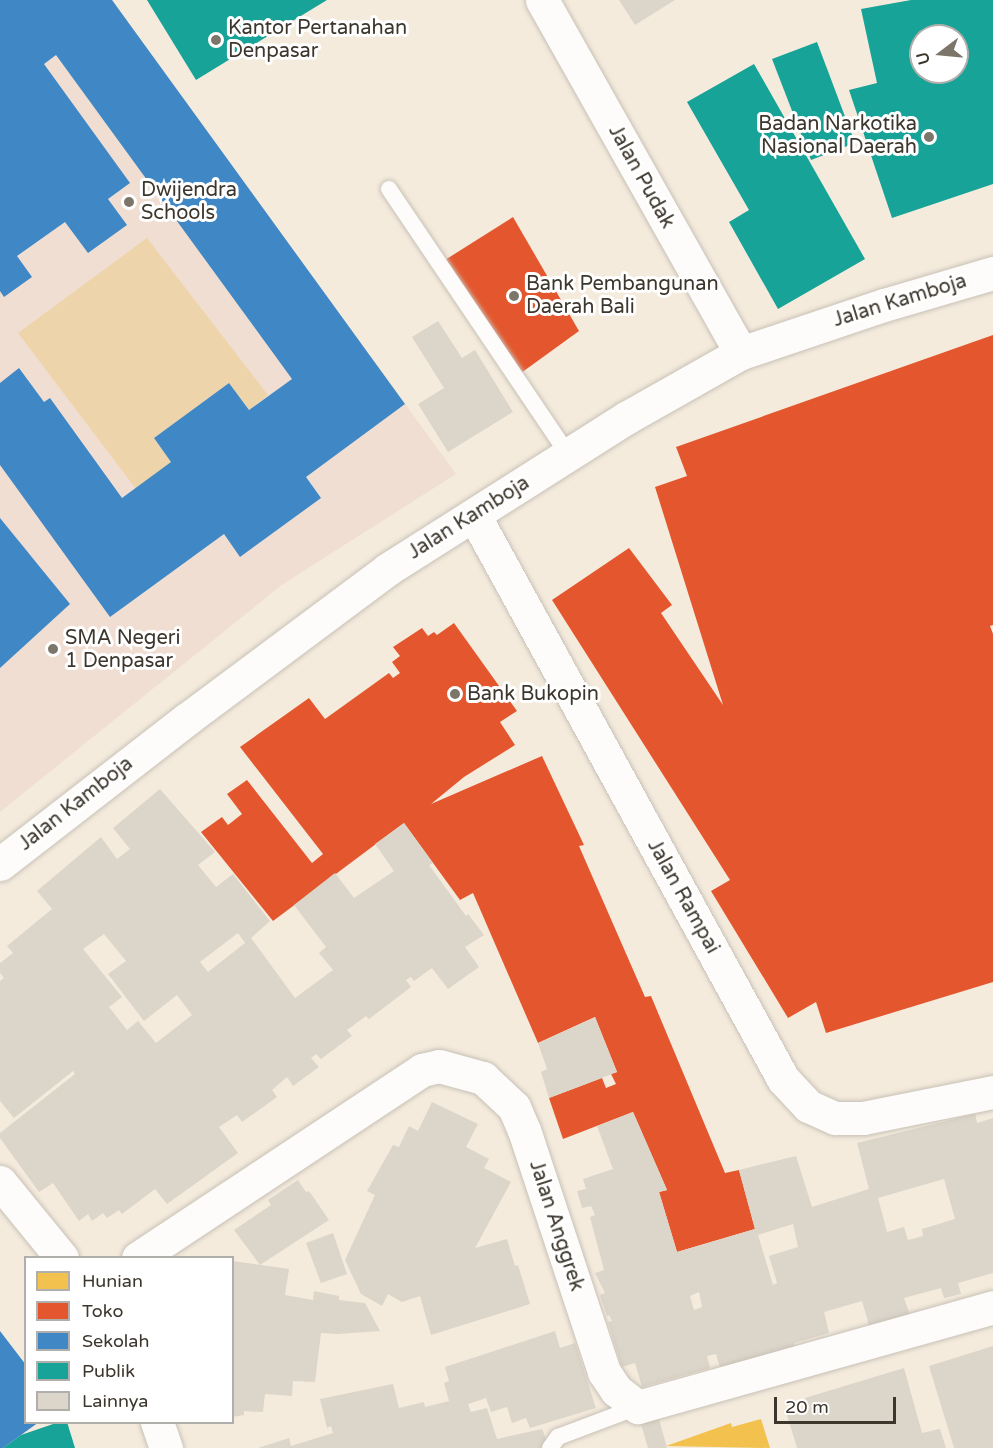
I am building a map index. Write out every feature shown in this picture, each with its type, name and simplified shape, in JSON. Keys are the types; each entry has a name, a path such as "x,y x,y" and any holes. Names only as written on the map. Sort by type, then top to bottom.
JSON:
{"street":[{"name":"Jalan Pudak","path":"542,0 741,353"},
{"name":"Jalan Kamboja","path":"0,864 187,719 388,569 626,418 741,353 884,305 993,273"},
{"name":"Jalan Rampai","path":"474,515 783,1079 808,1106 835,1118 862,1118 993,1092"},
{"name":"Jalan Anggrek","path":"140,1256 422,1070 439,1066 483,1078 514,1107 604,1372 616,1390 638,1407"},
{"path":"0,1182 61,1256"},
{"path":"638,1407 993,1308"},
{"path":"158,1424 166,1448"}],"lane":[{"path":"388,189 569,456"},
{"path":"550,1448 558,1437 638,1407"}],"shaded area":[{"name":"Dwijendra Schools","path":"0,0 112,0 456,474 283,584 0,812"},
{"path":"147,238 268,395 249,410 229,383 154,438 171,462 136,489 18,333"}],"building: Hunian":[{"path":"761,1419 770,1448 666,1446 731,1423 732,1427"}],"building: Toko":[{"name":"Bank Pembangunan Daerah Bali","path":"513,217 579,331 521,373 445,260"},
{"path":"993,335 993,625 990,626 993,634 993,982 826,1033 816,1002 788,1018 711,891 730,880 552,600 629,548 672,605 661,613 723,705 655,487 687,476 676,447"},
{"path":"454,623 517,711 500,722 515,745 464,777 431,804 542,756 584,845 579,846 645,997 651,996 725,1173 739,1170 755,1229 677,1252 659,1192 667,1190 633,1112 563,1139 549,1098 602,1078 606,1088 616,1084 611,1074 617,1072 595,1017 538,1043 473,893 460,900 404,823 273,921 201,832 222,817 228,825 242,814 227,794 247,780 312,863 323,854 240,747 309,698 325,719 389,673 393,678 400,673 392,662 400,656 393,647 422,628 428,636 434,632 437,635"}],"building: Sekolah":[{"path":"0,0 112,0 405,404 306,477 321,498 240,557 224,534 110,617 0,465 0,383 19,368 44,402 50,398 122,498 171,462 154,438 229,383 249,410 292,379 56,55 44,64 130,183 108,199 127,225 88,253 65,222 17,256 32,277 4,297 0,291"},
{"path":"0,518 70,604 0,668"},
{"path":"0,1331 24,1362 24,1424 36,1424 0,1448"}],"building: Publik":[{"name":"Kantor Pertanahan Denpasar","path":"147,0 327,0 196,80"},
{"name":"Badan Narkotika Nasional Daerah","path":"911,0 993,0 993,184 892,218 849,90 877,83 861,9"},
{"path":"817,42 855,143 811,160 772,59"},
{"path":"754,64 865,259 778,309 729,222 749,210 687,102"},
{"path":"53,1424 68,1424 75,1448 3,1448 21,1435"}],"building: Lainnya":[{"path":"619,0 675,0 635,25"},
{"path":"438,321 462,358 475,350 513,412 448,452 418,404 444,388 412,337"},
{"path":"160,789 215,852 198,865 216,887 233,874 270,921 251,938 295,998 333,970 319,953 326,947 294,905 335,873 354,898 394,871 375,844 404,823 433,863 429,865 466,916 468,914 484,935 465,947 479,967 448,989 432,968 414,981 411,977 406,980 411,987 369,1019 366,1016 347,1030 352,1036 321,1059 316,1054 311,1058 319,1067 293,1086 287,1077 272,1090 277,1097 242,1122 237,1115 219,1127 238,1153 167,1204 155,1189 122,1214 119,1210 107,1218 103,1213 92,1221 88,1214 79,1221 53,1183 39,1192 0,1138 0,1133 75,1074 73,1071 14,1118 0,1101 0,981 4,978 0,973 0,963 13,953 7,946 52,909 37,891 101,837 117,859 130,849 113,828","holes":["238,933 245,943 208,972 200,962","104,934 126,961 108,974 144,1021 177,995 192,1015 156,1043 138,1021 127,1030 109,1007 122,997 83,949"]},
{"path":"595,1017 617,1072 549,1098 541,1072 547,1069 538,1043"},
{"path":"432,1102 478,1124 466,1147 489,1159 484,1168 511,1182 475,1248 507,1239 530,1304 431,1335 420,1296 402,1302 388,1294 382,1306 361,1294 345,1260 375,1195 367,1191 393,1145 399,1147 409,1126 418,1131"},
{"path":"633,1112 667,1190 659,1192 677,1252 755,1229 739,1170 796,1156 812,1207 869,1189 857,1143 975,1114 977,1123 993,1118 993,1273 958,1283 961,1294 944,1298 941,1288 904,1298 910,1315 869,1325 862,1301 824,1312 829,1333 794,1343 795,1349 721,1371 716,1354 707,1356 710,1368 642,1387 635,1363 622,1367 608,1322 612,1321 609,1315 607,1316 600,1295 605,1293 595,1273 604,1270 590,1217 595,1215 591,1206 582,1208 577,1191 586,1189 583,1179 613,1169 597,1126","holes":["944,1179 955,1219 922,1229 923,1236 908,1240 904,1227 887,1232 878,1198","793,1224 798,1247 769,1256 777,1283 773,1285 758,1235","699,1292 702,1307 694,1310 690,1296"]},
{"path":"298,1180 306,1192 309,1191 329,1220 260,1265 234,1230 271,1205 268,1200"},
{"path":"333,1233 347,1274 321,1283 306,1243"},
{"path":"234,1261 289,1269 285,1295 313,1300 314,1291 339,1296 339,1300 365,1303 380,1331 321,1333 315,1382 293,1381 292,1396 265,1394 263,1412 244,1411 244,1415 234,1417"},
{"path":"555,1331 560,1348 575,1343 596,1408 530,1428 526,1418 512,1423 507,1407 491,1412 486,1398 468,1404 471,1412 487,1408 497,1439 542,1429 546,1439 543,1448 258,1448 289,1438 291,1446 333,1433 331,1426 327,1428 320,1399 393,1384 399,1408 424,1402 425,1407 449,1401 444,1383 449,1381 445,1367"},
{"path":"993,1346 993,1448 954,1448 929,1366"},
{"path":"904,1368 922,1433 940,1429 946,1448 797,1448 787,1415 808,1410 805,1398"},
{"path":"659,1419 667,1448 648,1448 641,1424"}],"place":[{"name":"Kantor Pertanahan Denpasar","path":"216,40"},
{"name":"Badan Narkotika Nasional Daerah","path":"929,137"},
{"name":"Dwijendra Schools","path":"129,202"},
{"name":"Bank Pembangunan Daerah Bali","path":"514,296"},
{"name":"SMA Negeri 1 Denpasar","path":"53,649"},
{"name":"Bank Bukopin","path":"455,694"}]}
